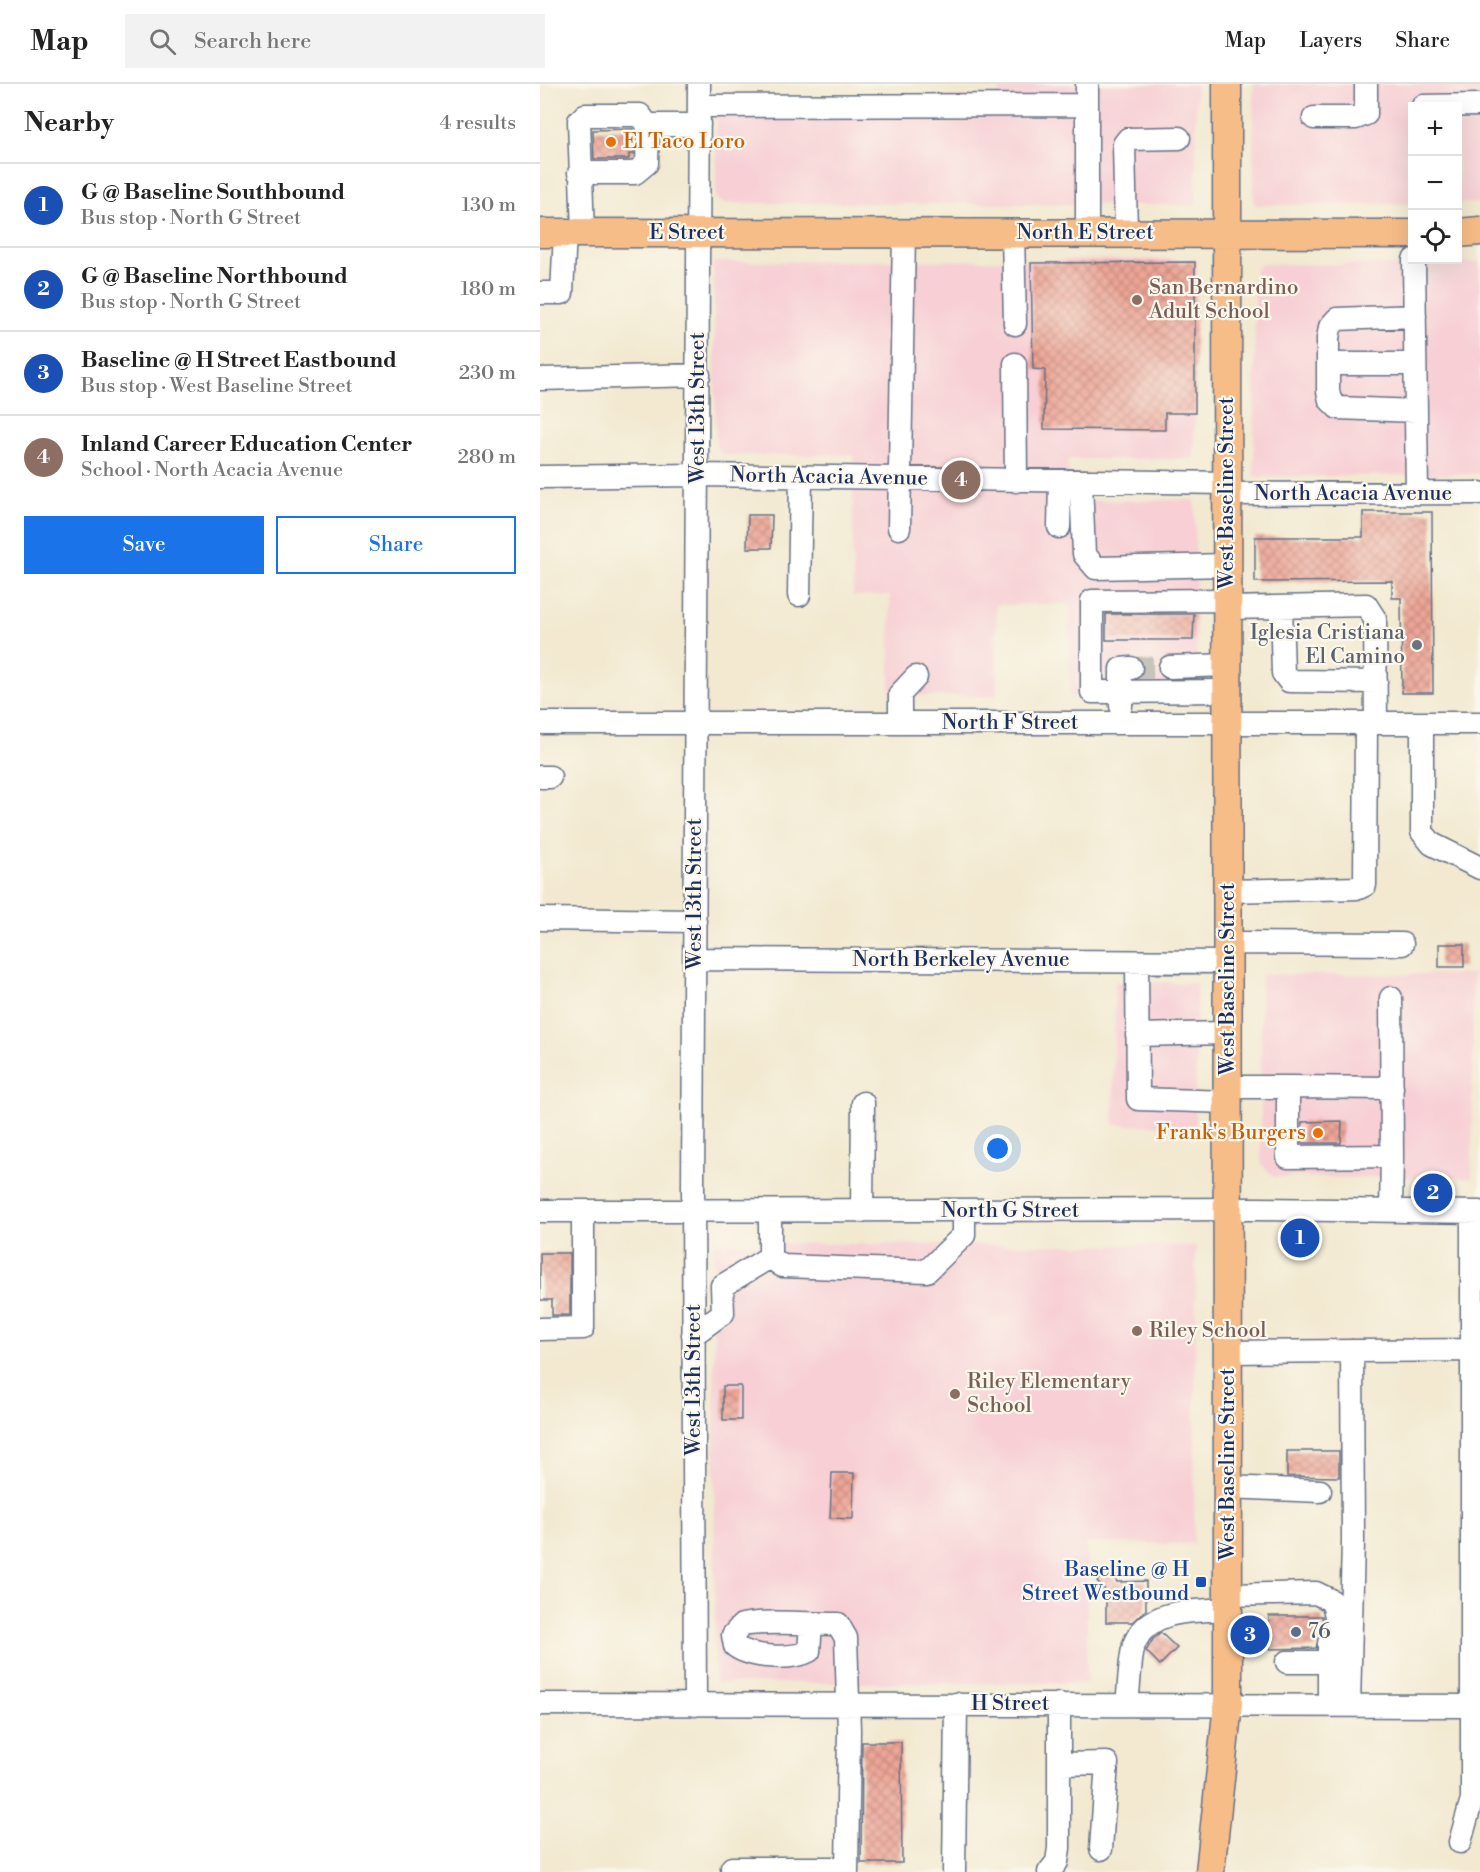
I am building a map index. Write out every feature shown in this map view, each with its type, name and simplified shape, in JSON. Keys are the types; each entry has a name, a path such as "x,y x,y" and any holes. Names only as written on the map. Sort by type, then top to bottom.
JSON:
{"main road":[{"name":"West Baseline Street","path":"1210,1872 1228,1704 1227,84"},
{"path":"1462,233 1480,231"},
{"name":"E Street","path":"562,232 758,233"},
{"name":"North E Street","path":"758,233 1408,234"}],"street":[{"path":"1314,118 1356,118 1366,114 1366,84"},
{"path":"648,125 699,105 1087,95 1087,233"},
{"name":"West 13th Street","path":"695,1705 693,1212 699,105"},
{"path":"1462,105 1480,105"},
{"path":"540,293 562,293 562,232 583,198 579,172 579,121 585,115 640,115 648,125 647,163 636,172 579,172"},
{"path":"1126,233 1124,144 1128,139 1179,138"},
{"path":"898,528 897,479 904,233"},
{"path":"1013,233 1015,324"},
{"path":"1414,264 1417,493"},
{"path":"1415,316 1337,319 1330,327 1328,364 1330,400 1338,408 1416,411"},
{"path":"1015,364 1016,481"},
{"path":"1328,364 1415,364"},
{"path":"540,379 699,375"},
{"name":"North Acacia Avenue","path":"540,477 698,475 1071,481 1226,489 1480,493"},
{"path":"799,595 801,477"},
{"path":"1059,527 1071,481"},
{"path":"1071,481 1084,554 1096,568 1227,565"},
{"path":"1227,891 1359,888 1365,885 1371,723 1376,682 1375,619 1366,606 1281,607 1092,601 1092,692 1121,692 1228,678"},
{"path":"1281,607 1283,673 1289,681 1376,682"},
{"path":"1170,667 1228,678"},
{"path":"1121,723 1121,669 1131,668"},
{"path":"900,723 900,694 916,677"},
{"name":"North F Street","path":"540,723 1480,723"},
{"path":"1422,723 1422,832 1432,844 1480,868"},
{"path":"540,919 695,921"},
{"name":"North Berkeley Avenue","path":"694,958 1137,962 1228,953 1402,944"},
{"path":"1137,962 1137,1096 1140,1101 1288,1087 1392,1089"},
{"path":"1391,998 1391,1210"},
{"path":"1137,1035 1226,1033"},
{"path":"1288,1087 1288,1157 1392,1156"},
{"path":"862,1211 863,1103"},
{"name":"North G Street","path":"540,1212 1391,1210 1476,1212"},
{"path":"770,1257 782,1266 927,1271 964,1235 964,1211"},
{"path":"540,1329 583,1328 583,1212"},
{"path":"770,1212 770,1257"},
{"path":"1460,1842 1472,1798 1476,1706 1476,1212"},
{"path":"693,1335 723,1313 722,1286 770,1257"},
{"path":"1228,1352 1476,1350"},
{"path":"1339,1705 1353,1541 1353,1351"},
{"path":"1228,1487 1320,1491"},
{"path":"1127,1704 1135,1641 1150,1623 1160,1616 1228,1602 1316,1593 1332,1601 1338,1622 1337,1634 1329,1643 1328,1662 1339,1705"},
{"path":"732,1868 847,1870 846,1638 838,1624 811,1624"},
{"path":"1287,1662 1328,1662"},
{"name":"H Street","path":"540,1704 1476,1706"},
{"path":"954,1872 956,1704"},
{"path":"1049,1872 1057,1862 1059,1848 1059,1704"},
{"path":"1060,1764 1107,1763 1101,1849"}],"shaded area":[{"path":"999,84 1196,84 1196,205 723,203 716,198 716,101 999,96"},
{"path":"1253,84 1480,84 1480,203 1462,203 1462,102 1408,102 1408,204 1254,205"},
{"path":"1193,259 1197,261 1194,459 1068,459 1070,501 1195,500 1197,696 1070,696 1069,604 996,605 997,696 890,696 890,595 853,596 853,455 723,455 716,447 713,262"},
{"path":"1480,262 1480,474 1258,477 1254,475 1255,270 1261,264 1439,265"},
{"path":"1473,974 1472,1178 1274,1177 1261,1164 1261,975"},
{"path":"1115,982 1197,983 1195,1126 1113,1125"},
{"name":"Riley Elementary School","path":"714,1243 1196,1246 1194,1544 1087,1543 1087,1683 715,1683"}],"building":[{"name":"El Taco Loro","path":"633,129 634,154 629,154 629,159 594,159 593,130"},
{"path":"1195,262 1195,413 1165,413 1165,430 1044,429 1045,370 1033,369 1031,263"},
{"path":"1363,512 1432,512 1433,693 1402,693 1401,598 1392,598 1392,581 1255,582 1255,537 1363,537"},
{"path":"748,515 772,515 771,548 747,548"},
{"path":"1106,614 1194,614 1193,640 1106,640"},
{"path":"1439,944 1464,944 1464,967 1439,967"},
{"name":"Frank's Burgers","path":"1342,1121 1341,1143 1302,1143 1302,1122"},
{"path":"540,1253 570,1253 570,1315 552,1315 552,1300 540,1300"},
{"path":"723,1386 741,1386 741,1420 723,1420"},
{"path":"1287,1451 1339,1451 1339,1477 1287,1476"},
{"path":"832,1473 854,1473 853,1519 830,1518"},
{"path":"1109,1571 1117,1582 1146,1581 1146,1610 1132,1622 1106,1622 1106,1591 1097,1581"},
{"path":"1269,1616 1322,1616 1323,1626 1316,1648 1270,1649"},
{"path":"1161,1633 1177,1648 1160,1665 1146,1651 1153,1639"},
{"path":"862,1742 901,1742 902,1863 861,1863"}],"tunnel":[{"path":"1131,668 1170,667"}],"place":[{"name":"El Taco Loro","path":"611,142"},
{"name":"San Bernardino Adult School","path":"1137,300"},
{"name":"Inland Career Education Center","path":"961,480"},
{"name":"Iglesia Cristiana El Camino","path":"1417,645"},
{"name":"Frank's Burgers","path":"1318,1133"},
{"name":"G @ Baseline Northbound","path":"1433,1193"},
{"name":"G @ Baseline Southbound","path":"1300,1238"},
{"name":"Riley School","path":"1137,1331"},
{"name":"Riley Elementary School","path":"955,1394"},
{"name":"Baseline @ H Street Westbound","path":"1201,1582"},
{"name":"76","path":"1296,1632"},
{"name":"Baseline @ H Street Eastbound","path":"1250,1635"}]}
